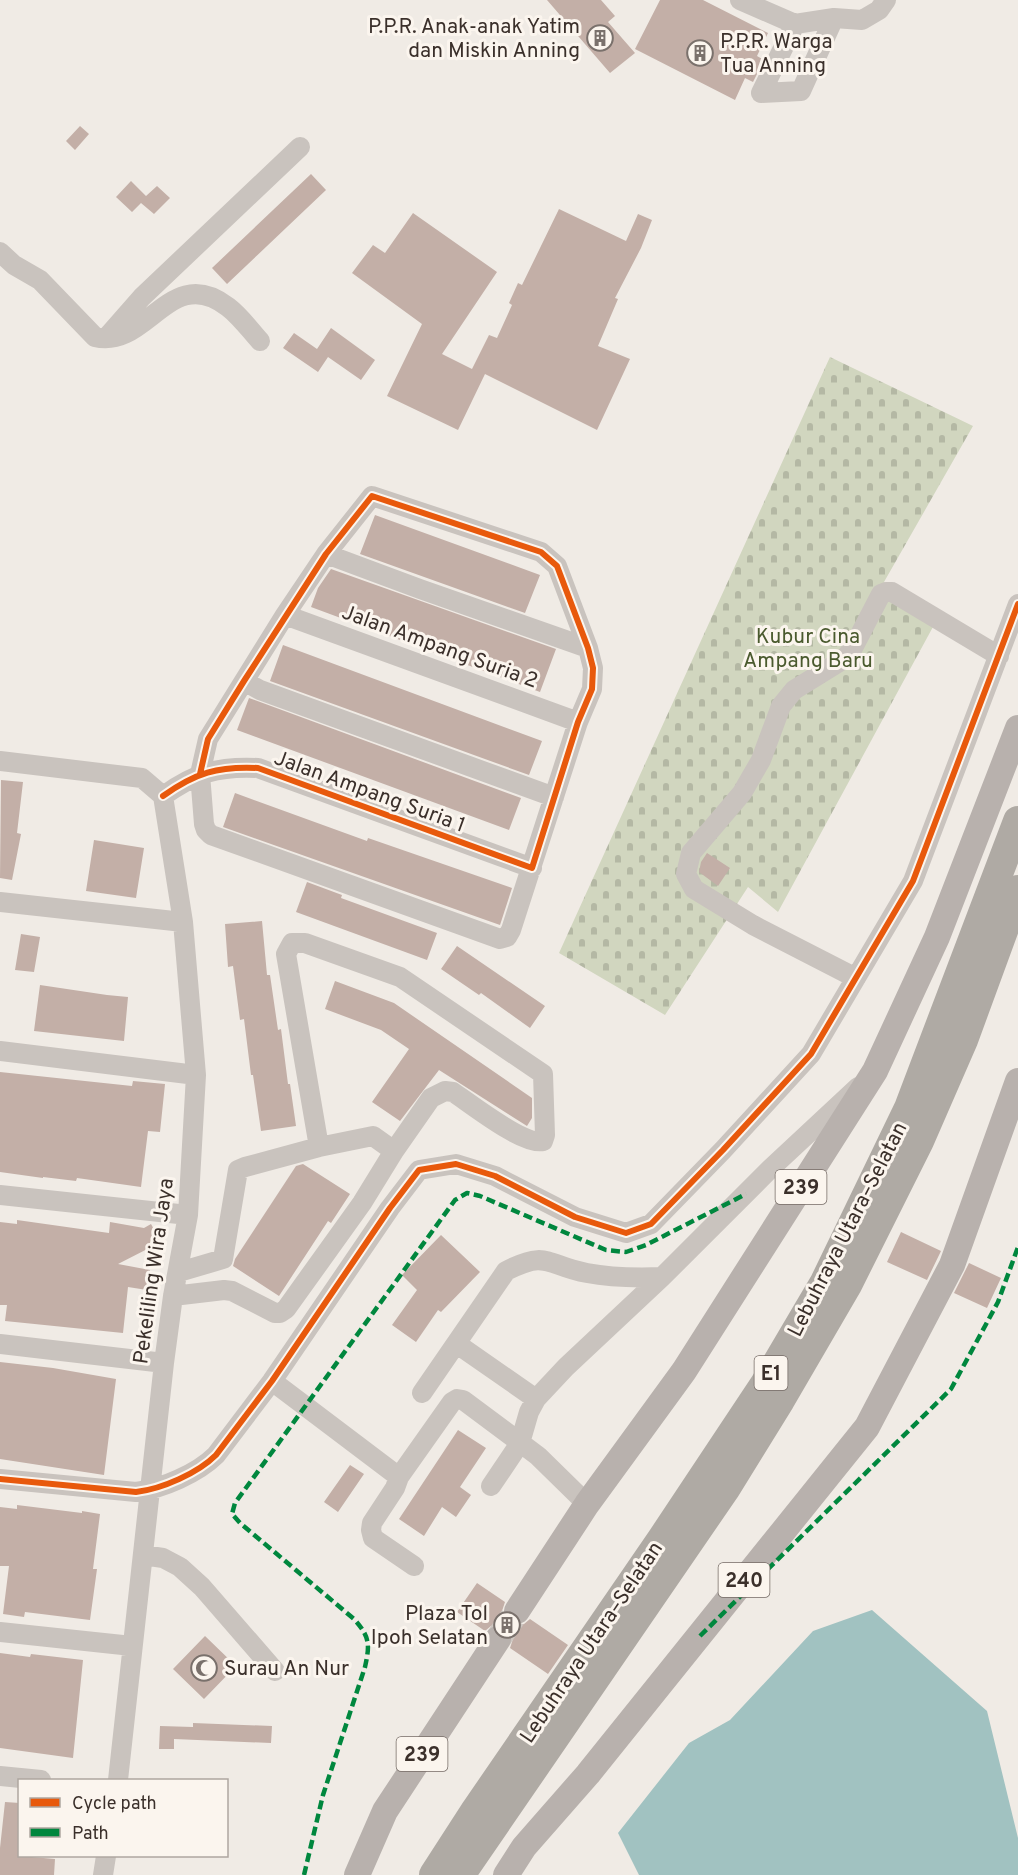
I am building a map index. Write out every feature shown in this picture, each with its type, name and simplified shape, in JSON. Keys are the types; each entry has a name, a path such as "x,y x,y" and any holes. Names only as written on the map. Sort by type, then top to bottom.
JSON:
{"highway":[{"name":"Lebuhraya Utara–Selatan","path":"434,1875 765,1384 825,1282 909,1108 1018,821"},
{"name":"Lebuhraya Utara–Selatan","path":"460,1875 725,1489 847,1285 919,1141 963,1041 1018,890"}],"main road":[{"name":"239","path":"517,1611 587,1504 684,1371 875,1071 937,937 1018,728"},
{"name":"240","path":"506,1875 524,1847 595,1765 867,1426 952,1265 1018,1081"},
{"name":"239","path":"357,1875 385,1811 498,1639"}],"street":[{"path":"740,0 795,24 834,18 862,20 879,10 886,0"},
{"path":"795,24 761,93 801,91 834,18"},
{"path":"104,339 142,297 300,147"},
{"path":"0,252 14,265 40,280 95,337 104,339 119,336 132,330 178,297 200,293 228,307 260,341"},
{"path":"372,496 541,552 557,566 588,648 593,668 592,689 578,722 532,868 507,937 500,939 211,835 206,830 200,774 208,739 326,554 372,496"},
{"path":"326,554 588,648"},
{"path":"856,978 753,925 694,889 686,874 691,853 747,785 761,760 781,706 794,690 844,659 853,648 881,594 886,591 892,592 999,656"},
{"path":"0,1479 136,1492 151,1491 205,1466 272,1382 390,1208 419,1170 456,1164 495,1176 575,1217 626,1233 651,1224 811,1054 856,978 913,880 1018,604"},
{"name":"Jalan Ampang Suria 2","path":"285,615 578,722"},
{"path":"244,681 260,690 554,797"},
{"path":"0,761 142,778 163,796"},
{"name":"Jalan Ampang Suria 1","path":"163,796 183,781 200,774 237,767 258,768 532,868"},
{"name":"Pekeliling Wira Jaya","path":"118,1779 164,1363 173,1296 188,1215 196,1075 183,922 163,796"},
{"path":"0,902 183,922"},
{"path":"173,1296 224,1290 274,1313 280,1313 286,1309 362,1203 394,1151 431,1098 446,1091 453,1092 523,1138 543,1141 545,1135 543,1074 400,977 306,943 292,943 286,954 319,1147"},
{"path":"0,1051 196,1075"},
{"path":"491,1486 520,1443 529,1412 537,1399 566,1367 770,1169 875,1071"},
{"path":"232,1292 223,1259 238,1170 319,1147 373,1136 394,1151"},
{"path":"0,1195 188,1215"},
{"path":"179,1272 223,1259"},
{"path":"422,1394 506,1271 526,1261 545,1259 584,1273 622,1279 662,1276"},
{"path":"0,1344 164,1363"},
{"path":"457,1344 537,1399"},
{"path":"272,1382 399,1478"},
{"path":"414,1566 373,1538 372,1523 399,1478 452,1402 457,1399 463,1400 538,1456 587,1504"},
{"path":"143,1555 163,1558 180,1567 202,1587 275,1671"},
{"path":"0,1632 132,1646"},
{"path":"0,1776 30,1779"},
{"path":"103,1875 106,1857"}],"green space":[{"name":"Kubur Cina Ampang Baru","path":"830,357 973,426 884,582 940,614 778,912 748,887 665,1015 559,953"}],"water":[{"path":"872,1610 987,1711 1018,1838 1018,1875 639,1875 618,1833 689,1743 730,1720 813,1631"}],"building":[{"name":"P.P.R. Anak-anak Yatim dan Miskin Anning","path":"547,0 601,0 615,16 608,22 635,53 610,73"},
{"name":"P.P.R. Warga Tua Anning","path":"660,0 703,0 768,33 757,56 764,60 753,82 745,78 735,100 635,49"},
{"path":"80,126 89,134 75,150 66,141"},
{"path":"311,174 326,190 227,284 212,268"},
{"path":"131,181 146,196 157,186 170,198 154,214 141,203 132,212 116,197"},
{"path":"559,209 626,241 638,214 652,220 641,248 615,298 618,299 598,346 630,359 597,430 485,374 458,430 387,396 422,324 352,273 373,245 385,253 413,213 497,272 442,354 472,369 489,335 497,338 512,305 509,303 518,283 522,285"},
{"path":"331,328 375,360 361,380 328,357 318,372 283,348 294,333 317,349"},
{"path":"375,515 540,575 525,613 360,554"},
{"path":"331,569 556,649 540,692 311,607 318,588"},
{"path":"283,645 542,741 529,775 270,681"},
{"path":"249,698 521,798 509,830 237,730"},
{"path":"1,780 23,782 17,833 21,834 12,880 0,878"},
{"path":"235,793 367,841 368,838 512,888 500,925 223,827"},
{"path":"94,840 144,848 136,898 86,891"},
{"path":"707,853 730,868 718,886 699,872 701,862"},
{"path":"307,882 342,895 341,898 437,933 427,960 296,912"},
{"path":"262,921 267,975 270,975 278,1030 281,1029 296,1126 261,1131 244,1019 240,1020 233,966 228,967 225,924"},
{"path":"21,934 40,937 34,972 15,970"},
{"path":"457,946 545,1006 530,1028 481,993 479,995 441,969"},
{"path":"335,981 394,1003 532,1098 532,1118 527,1126 439,1070 400,1121 372,1102 409,1049 381,1030 325,1009"},
{"path":"40,985 128,997 124,1041 34,1031"},
{"path":"0,1072 132,1086 133,1081 165,1084 160,1132 148,1131 141,1187 77,1178 76,1181 0,1172"},
{"path":"303,1164 350,1194 331,1223 328,1221 279,1296 233,1266 235,1259 296,1166"},
{"path":"17,1220 109,1233 110,1222 144,1228 151,1224 161,1242 118,1264 150,1270 147,1290 128,1287 123,1333 5,1321 7,1305 0,1305 0,1222 17,1224"},
{"path":"901,1232 941,1251 927,1280 887,1262"},
{"path":"441,1235 480,1272 441,1312 438,1310 416,1342 392,1325 417,1290 402,1275"},
{"path":"969,1263 1001,1278 987,1308 954,1293"},
{"path":"0,1362 116,1379 104,1475 0,1459"},
{"path":"458,1430 486,1448 460,1487 471,1495 456,1517 442,1507 424,1536 399,1519"},
{"path":"350,1465 364,1474 338,1512 324,1502"},
{"path":"17,1505 100,1514 93,1569 97,1569 90,1620 25,1612 24,1617 3,1614 9,1566 0,1566 0,1507 17,1509"},
{"name":"Plaza Tol Ipoh Selatan","path":"477,1583 505,1602 502,1611 508,1623 517,1626 530,1619 568,1645 548,1674 510,1648 513,1639 507,1627 498,1624 485,1631 457,1612"},
{"name":"Surau An Nur","path":"205,1636 236,1666 204,1699 173,1669"},
{"path":"0,1653 83,1660 73,1758 0,1748"},
{"path":"193,1723 272,1726 271,1743 174,1739 174,1749 159,1749 160,1726 193,1727"},
{"path":"5,1802 18,1803 18,1857 55,1859 54,1875 0,1875 0,1848"}],"tunnel":[{"path":"498,1639 517,1611"}],"marked path":[{"path":"304,1875 323,1795 365,1667 368,1652 367,1641 354,1619 240,1523 232,1514 235,1503 455,1200 467,1193 480,1196 606,1250 626,1252 646,1245 746,1194"},
{"path":"700,1636 951,1389 998,1302 1018,1247"}],"cycle path":[{"path":"163,796 186,782 208,773 231,768 258,768 532,868 578,722 592,689 593,668 588,648 557,566 541,552 372,496 326,554 208,739 200,774"},
{"path":"0,1479 136,1492 179,1479 200,1468 216,1455 272,1381 390,1208 419,1170 456,1164 495,1176 575,1217 626,1233 651,1224 811,1054 913,881 1018,604"}],"place":[{"name":"P.P.R. Anak-anak Yatim dan Miskin Anning","path":"600,38"},
{"name":"P.P.R. Warga Tua Anning","path":"700,53"},
{"name":"Plaza Tol Ipoh Selatan","path":"507,1625"},
{"name":"Surau An Nur","path":"204,1668"}]}
